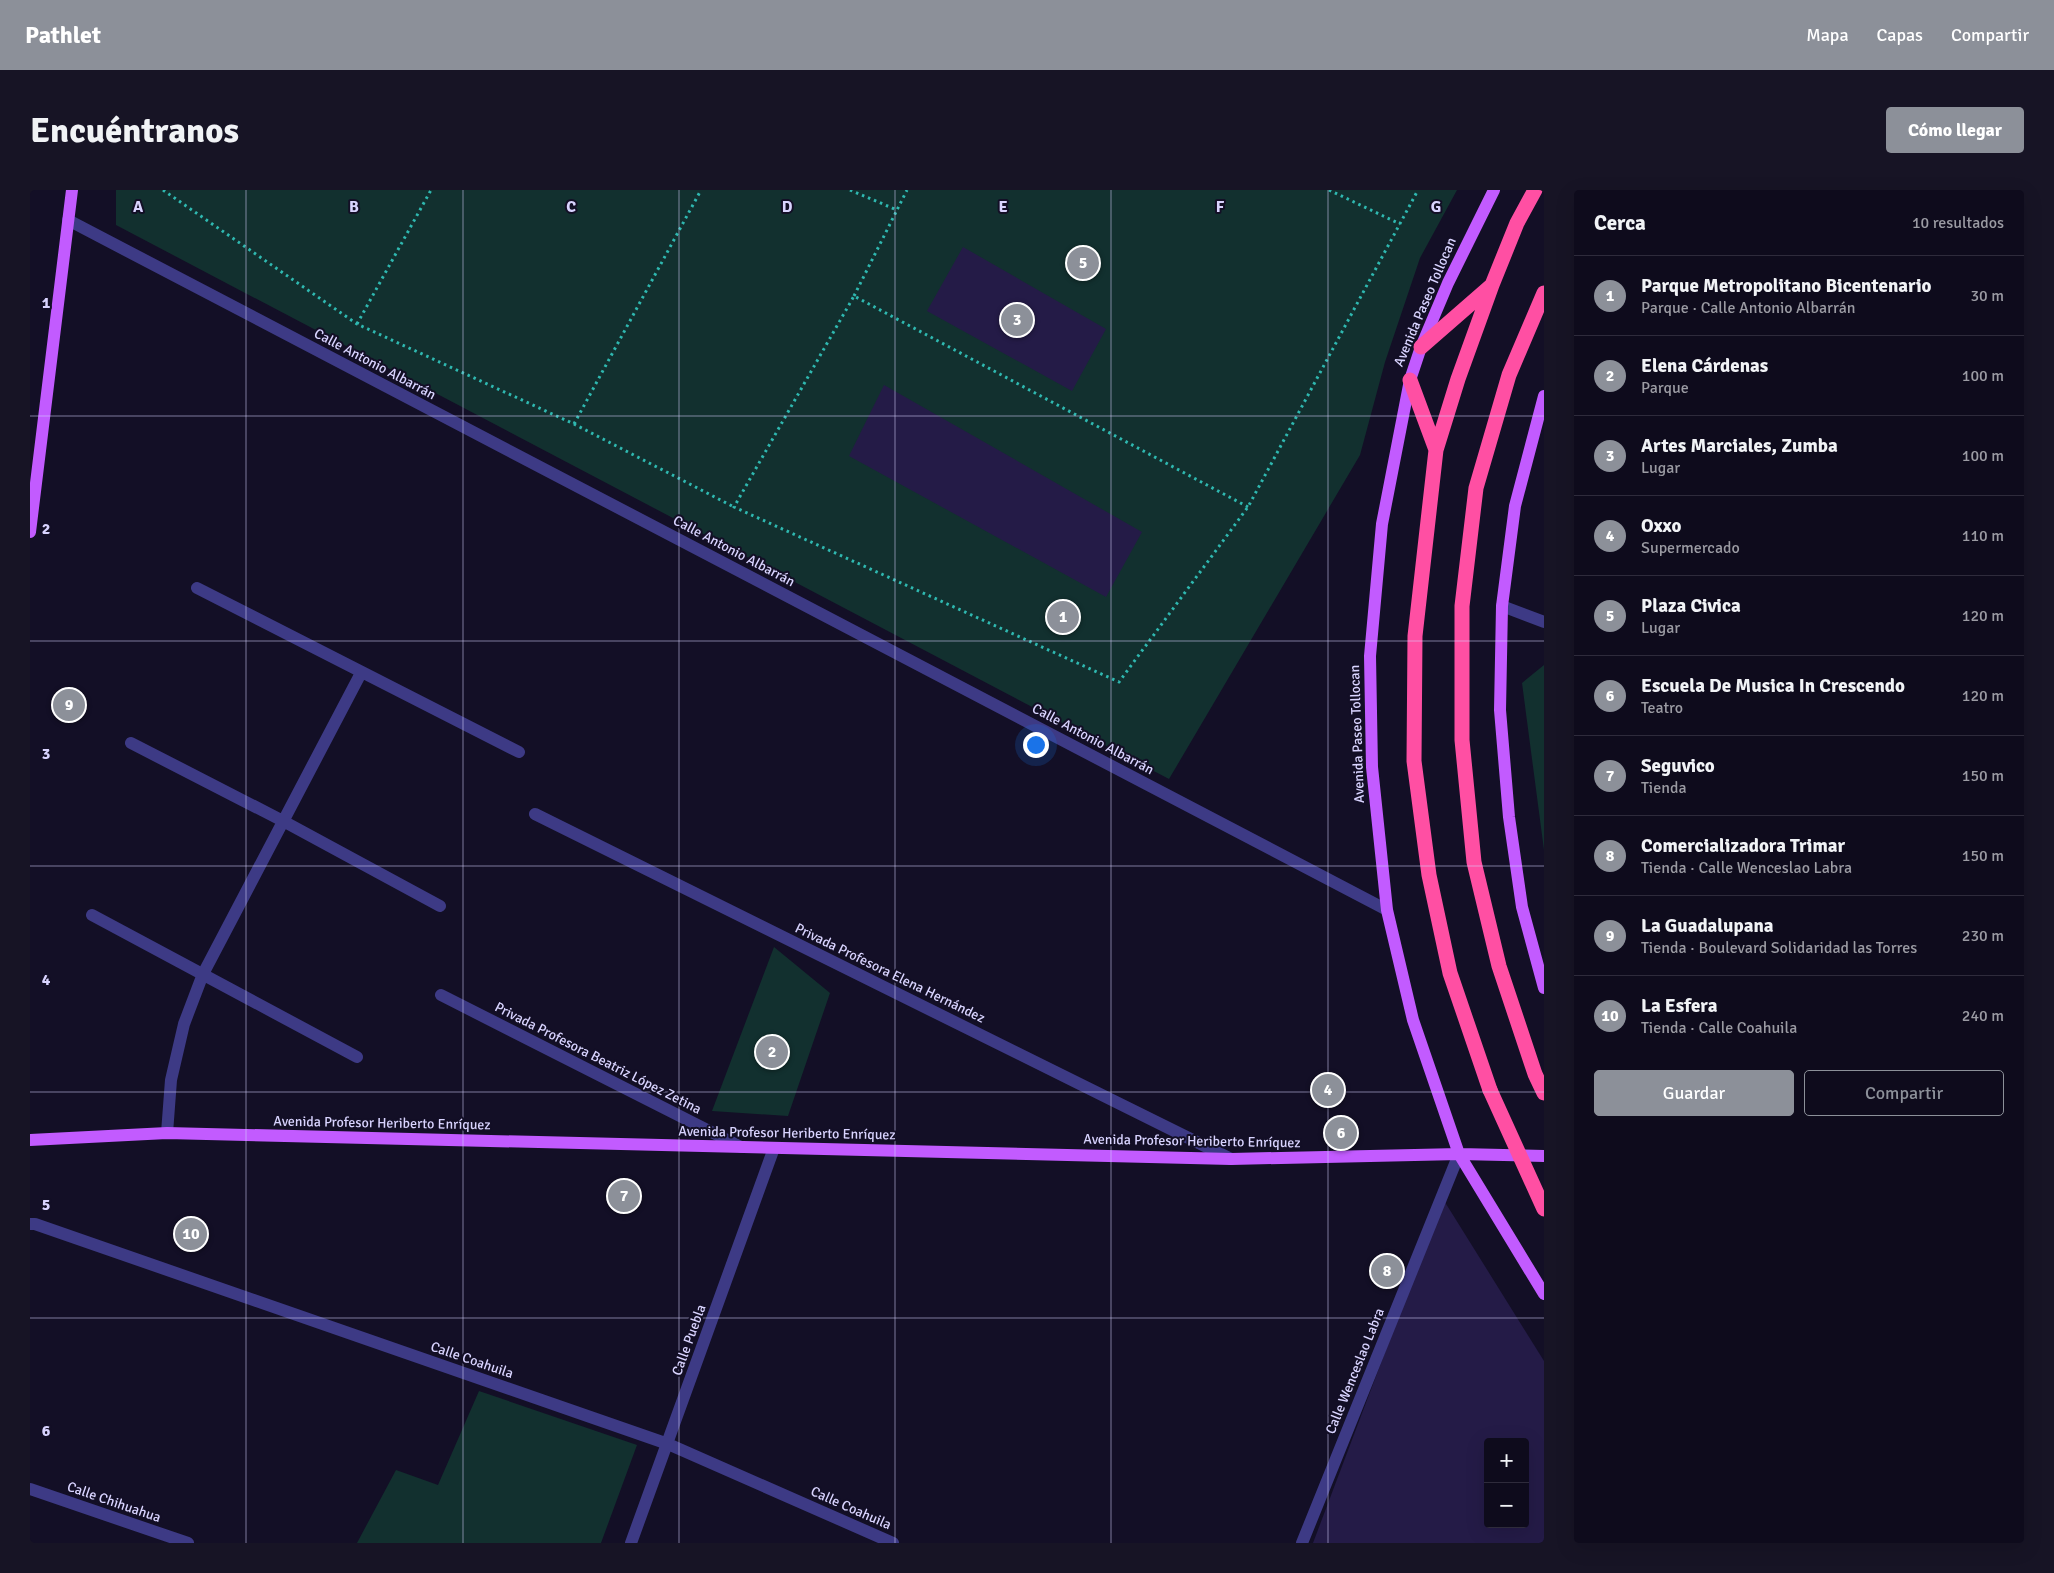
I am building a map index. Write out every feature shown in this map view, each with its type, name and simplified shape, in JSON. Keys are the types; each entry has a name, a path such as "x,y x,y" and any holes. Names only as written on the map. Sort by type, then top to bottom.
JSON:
{"highway":[{"path":"1535,190 1517,223 1492,285 1458,378 1436,450 1415,636 1414,761 1429,875 1450,973 1490,1090 1544,1209"},
{"path":"1421,347 1492,285"},
{"path":"1544,293 1509,375 1476,488 1462,616 1462,740 1474,862 1499,966 1535,1074 1544,1093"},
{"path":"1410,380 1436,450"}],"main road":[{"path":"30,532 72,190"},
{"name":"Avenida Paseo Tollocan","path":"1494,190 1448,283 1421,347 1410,380 1382,524 1370,656 1372,767 1387,910 1413,1020 1459,1154 1544,1294"},
{"path":"1544,396 1515,506 1502,606 1500,710 1509,817 1522,907 1544,988"},
{"name":"Avenida Profesor Heriberto Enríquez","path":"30,1140 166,1133 1231,1158 1459,1154 1544,1156"}],"street":[{"name":"Calle Antonio Albarrán","path":"68,220 1387,910"},
{"path":"197,588 519,752"},
{"path":"1502,606 1544,622"},
{"path":"166,1133 171,1080 184,1024 203,974 361,673"},
{"path":"131,743 283,821 440,906"},
{"name":"Privada Profesora Elena Hernández","path":"535,814 1231,1158"},
{"path":"92,915 357,1057"},
{"name":"Privada Profesora Beatriz López Zetina","path":"441,995 741,1147"},
{"name":"Calle Puebla","path":"632,1543 774,1148"},
{"name":"Calle Wenceslao Labra","path":"1302,1543 1459,1154"},
{"name":"Calle Coahuila","path":"33,1224 668,1444 893,1543"},
{"name":"Calle Chihuahua","path":"30,1489 188,1543"}],"path":[{"path":"163,190 357,324 574,424 734,507 1119,682 1248,507 1418,190"},
{"path":"357,324 431,190"},
{"path":"574,424 701,190"},
{"path":"850,190 897,210"},
{"path":"734,507 854,296 906,190"},
{"path":"1329,190 1400,224"},
{"path":"854,296 1248,507"}],"green space":[{"path":"116,190 1457,190 1420,258 1385,362 1360,455 1169,779 116,225"},
{"path":"1544,665 1544,850 1522,683"},
{"path":"774,947 830,993 788,1116 712,1111"},
{"path":"479,1391 637,1445 601,1543 357,1543 396,1470 438,1485"}],"building":[{"path":"963,247 1106,329 1072,391 927,311"},
{"path":"884,385 1142,532 1106,597 849,456"},
{"path":"1443,1199 1544,1361 1544,1543 1313,1543"}],"place":[{"name":"Plaza Civica","path":"1083,263"},
{"name":"Artes Marciales, Zumba","path":"1017,320"},
{"name":"Parque Metropolitano Bicentenario","path":"1063,617"},
{"name":"La Guadalupana","path":"69,705"},
{"name":"Elena Cárdenas","path":"772,1052"},
{"name":"Oxxo","path":"1328,1090"},
{"name":"Escuela De Musica In Crescendo","path":"1341,1133"},
{"name":"Seguvico","path":"624,1196"},
{"name":"La Esfera","path":"191,1234"},
{"name":"Comercializadora Trimar","path":"1387,1271"}]}
